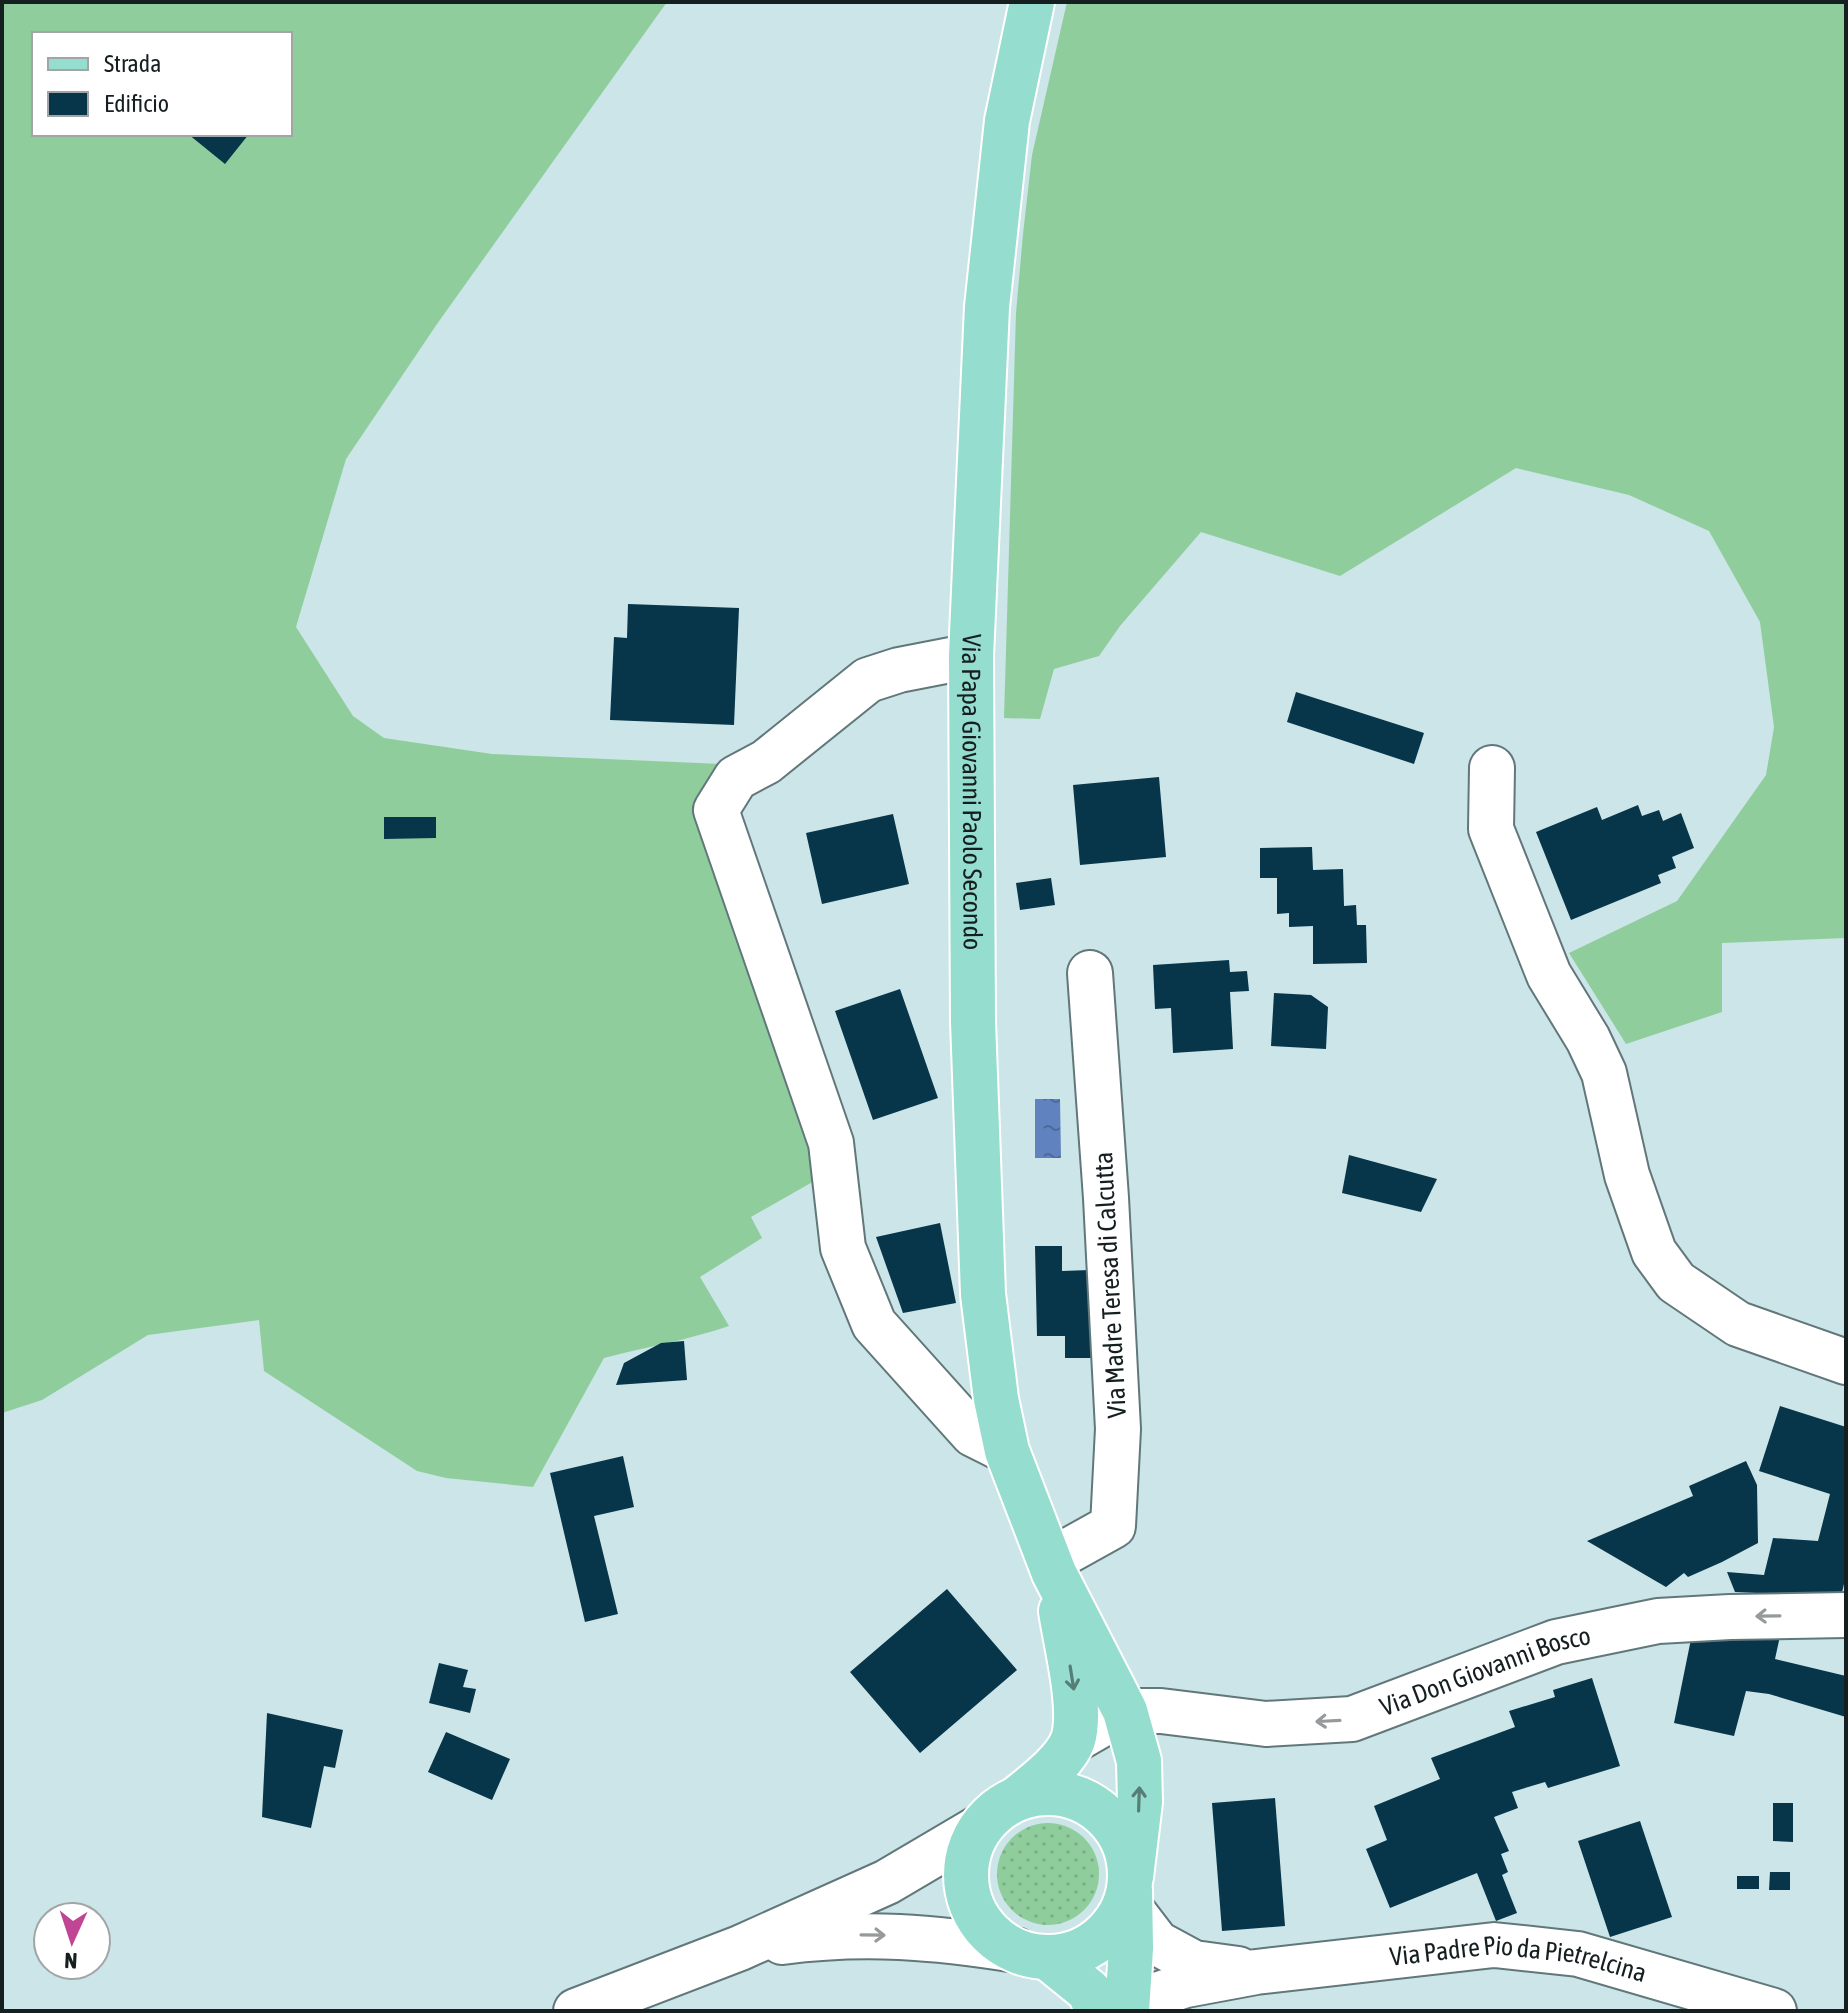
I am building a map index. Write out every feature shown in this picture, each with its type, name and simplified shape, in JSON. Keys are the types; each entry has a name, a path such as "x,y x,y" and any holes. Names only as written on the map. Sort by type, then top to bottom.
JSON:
{"main road":[{"name":"Via Papa Giovanni Paolo Secondo","path":"1032,2 1007,121 987,307 971,656 973,1021 983,1294 996,1399 1007,1451 1052,1567"},
{"path":"1052,1567 1125,1711 1139,1761 1140,1802 1131,1891 1127,2011"},
{"path":"1052,1567 1076,1705 1073,1741 1051,1770 982,1826 969,1853 966,1882 974,1910 992,1934 1032,1954 1089,1991 1098,2011"},
{"path":"1018,1798 1050,1792 1082,1799 1108,1817 1126,1845 1131,1891 1121,1914 1102,1937 1077,1952 1032,1954"}],"street":[{"path":"971,656 899,670 868,680 766,762 736,778 716,810 831,1143 843,1248 874,1324 973,1434 1007,1451"},
{"path":"1492,768 1491,829 1549,975 1588,1039 1604,1073 1627,1175 1654,1252 1676,1282 1738,1324 1846,1362"},
{"name":"Via Madre Teresa di Calcutta","path":"1052,1567 1113,1526 1118,1429 1090,973"},
{"name":"Via Don Giovanni Bosco","path":"1125,1711 1161,1711 1266,1724 1352,1719 1556,1642 1608,1631 1658,1621 1846,1615"},
{"path":"1073,1741 1125,1711"},
{"path":"576,2011 740,1948 887,1882 982,1826"},
{"path":"1131,1891 1157,1943 1194,1963 1256,1972"},
{"path":"740,1948 833,1935 879,1935 957,1941 1032,1954"},
{"name":"Via Padre Pio da Pietrelcina","path":"1256,1972 1494,1945 1578,1954 1774,2011"},
{"path":"1135,2011 1153,1996 1186,1985 1256,1972"}],"green space":[{"path":"2,2 667,2 437,324 346,459 296,627 353,716 384,738 492,754 721,764 823,1176 751,1217 762,1238 700,1277 729,1326 604,1358 533,1487 446,1478 417,1471 264,1371 259,1320 148,1335 42,1400 2,1413"},
{"path":"1067,2 1846,2 1846,938 1722,943 1722,1012 1626,1044 1569,953 1677,901 1766,775 1774,727 1760,622 1709,531 1629,495 1516,468 1340,576 1201,532 1120,626 1099,656 1054,669 1040,719 1004,718 1016,313 1032,155"},
{"path":"1048,1823 1067,1827 1084,1838 1095,1855 1099,1874 1095,1893 1084,1910 1067,1921 1048,1925 1029,1921 1012,1910 1001,1893 997,1874 1001,1855 1012,1838 1029,1827"}],"water":[{"path":"1035,1099 1060,1099 1061,1158 1035,1158"}],"building":[{"path":"190,136 247,136 225,164"},
{"path":"628,604 739,608 734,725 610,720 614,637 627,638"},
{"path":"1296,692 1424,733 1414,764 1287,722"},
{"path":"1159,777 1166,857 1080,865 1073,785"},
{"path":"1638,805 1642,816 1659,810 1663,821 1681,813 1694,848 1672,857 1676,868 1658,875 1661,883 1571,920 1536,832 1597,807 1602,820"},
{"path":"893,814 909,884 822,904 806,833"},
{"path":"384,817 436,817 436,838 384,839"},
{"path":"1312,847 1313,870 1343,869 1344,906 1356,905 1357,925 1366,925 1367,963 1313,964 1313,926 1289,927 1289,913 1277,914 1277,878 1260,878 1260,848"},
{"path":"1051,878 1055,905 1020,910 1016,883"},
{"path":"1229,960 1230,972 1247,971 1249,991 1230,992 1233,1049 1173,1053 1171,1008 1155,1009 1153,965"},
{"path":"900,989 938,1098 873,1120 835,1011"},
{"path":"1274,993 1311,995 1328,1007 1326,1049 1271,1046"},
{"path":"1349,1155 1437,1179 1421,1212 1342,1193"},
{"path":"940,1223 956,1303 903,1313 876,1237"},
{"path":"1035,1246 1062,1246 1062,1271 1090,1270 1092,1358 1065,1358 1065,1336 1037,1336"},
{"path":"684,1341 687,1380 616,1385 624,1363 661,1343"},
{"path":"1780,1406 1846,1427 1846,1575 1841,1597 1735,1592 1727,1572 1764,1575 1773,1538 1818,1541 1830,1494 1759,1471"},
{"path":"623,1456 634,1507 594,1516 618,1614 585,1622 550,1473"},
{"path":"1746,1461 1757,1485 1758,1543 1722,1562 1688,1577 1684,1573 1666,1587 1587,1541 1693,1496 1689,1486"},
{"path":"947,1589 1017,1670 920,1753 850,1672"},
{"path":"1780,1636 1775,1659 1846,1676 1846,1717 1769,1694 1746,1691 1734,1736 1674,1723 1691,1639"},
{"path":"439,1663 468,1670 463,1687 476,1689 470,1713 429,1703"},
{"path":"1592,1678 1620,1766 1548,1788 1545,1782 1512,1792 1518,1808 1494,1817 1509,1851 1501,1854 1508,1872 1502,1875 1517,1913 1496,1921 1477,1873 1390,1908 1366,1849 1387,1840 1374,1806 1440,1779 1431,1758 1515,1727 1509,1711 1555,1697 1553,1690"},
{"path":"267,1713 343,1730 335,1768 324,1766 311,1828 262,1817"},
{"path":"446,1732 510,1759 492,1800 428,1772"},
{"path":"1275,1798 1285,1926 1222,1931 1212,1803"},
{"path":"1773,1803 1793,1803 1793,1842 1773,1841"},
{"path":"1640,1821 1672,1917 1610,1937 1578,1841"},
{"path":"1770,1872 1790,1872 1790,1890 1769,1890"},
{"path":"1737,1876 1759,1876 1759,1889 1737,1889"}]}
